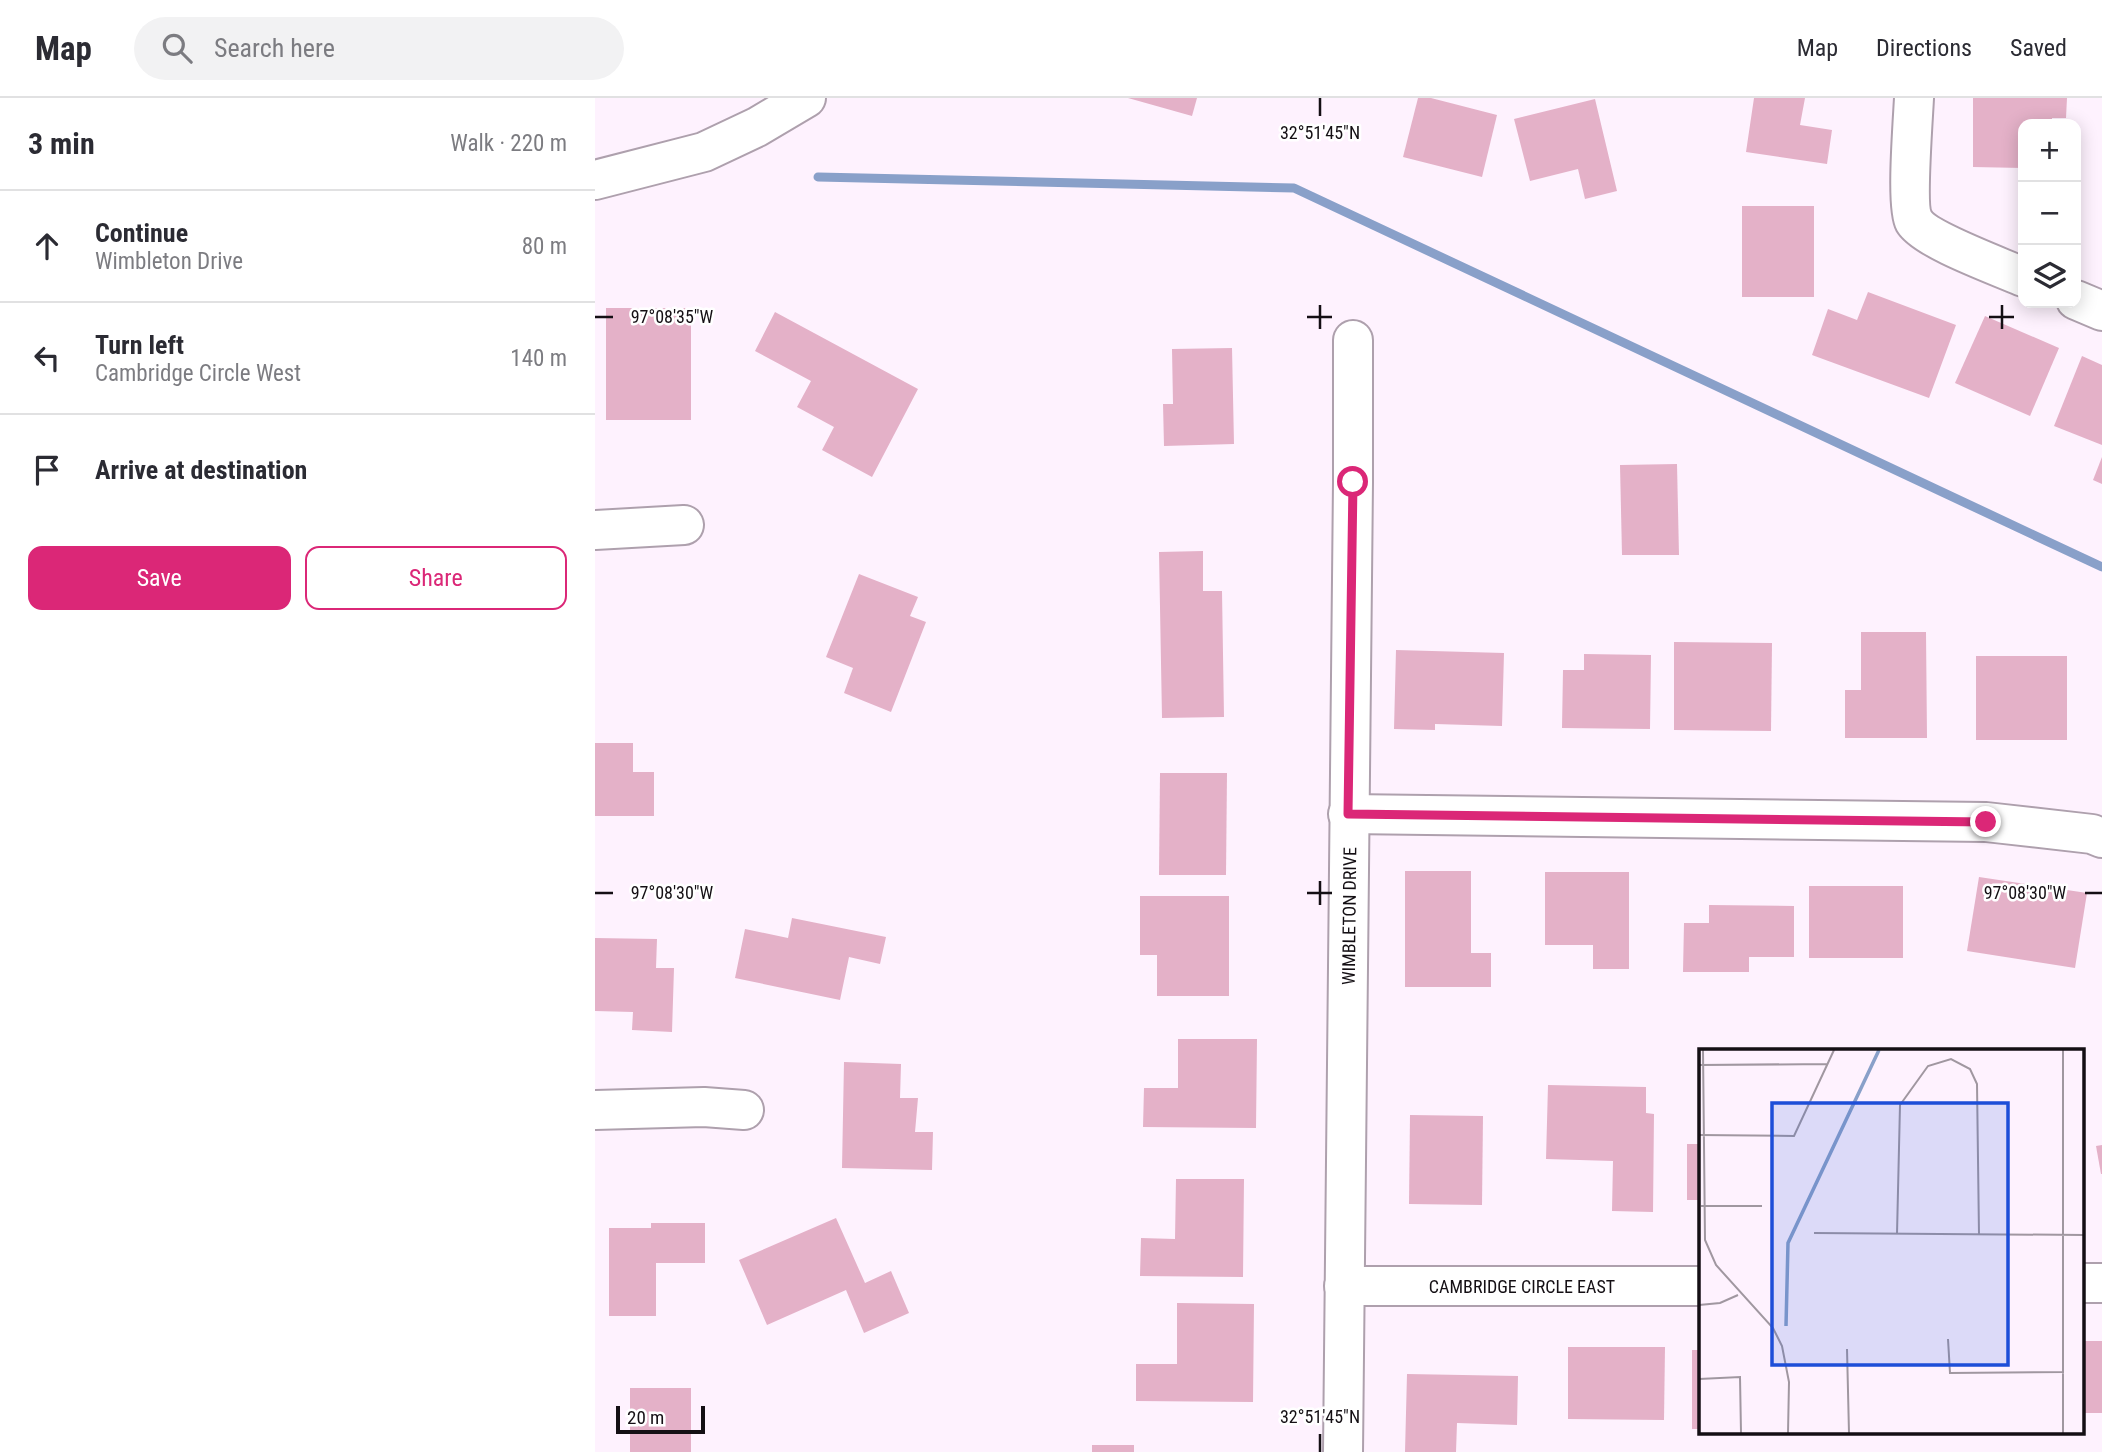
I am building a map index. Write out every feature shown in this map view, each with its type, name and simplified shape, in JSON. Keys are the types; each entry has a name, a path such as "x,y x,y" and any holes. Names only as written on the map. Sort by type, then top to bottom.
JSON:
{"street":[{"path":"595,180 704,152 757,127 806,98"},
{"path":"1914,98 1911,188 1913,220 1927,234 2018,274"},
{"path":"2081,302 2102,311"},
{"name":"WIMBLETON DRIVE","path":"1343,1452 1353,340"},
{"path":"595,530 684,525"},
{"path":"1348,814 1986,822 2092,834 2102,838"},
{"path":"595,1110 704,1107 744,1110"},
{"name":"CAMBRIDGE CIRCLE EAST","path":"1344,1286 1699,1286"}],"building":[{"path":"1128,98 1197,98 1192,116"},
{"path":"1418,98 1431,98 1497,115 1482,177 1403,157"},
{"path":"1754,98 1805,98 1800,125 1832,130 1827,164 1746,152"},
{"path":"1973,98 2067,98 2066,118 2018,119 2018,168 1973,167"},
{"path":"1595,99 1617,191 1585,199 1578,169 1530,181 1514,119"},
{"path":"1742,206 1814,206 1814,297 1742,297"},
{"path":"1868,292 1956,325 1929,398 1812,355 1828,309 1857,320"},
{"path":"606,308 691,308 691,420 606,420"},
{"path":"775,312 918,389 872,477 822,450 834,427 797,407 811,381 755,351"},
{"path":"1985,316 2059,348 2030,416 1955,383"},
{"path":"1232,348 1234,444 1164,446 1163,404 1173,404 1172,349"},
{"path":"2082,356 2102,365 2102,445 2054,426"},
{"path":"2102,457 2102,484 2093,480"},
{"path":"1677,464 1679,555 1622,555 1620,465"},
{"path":"1203,551 1203,591 1222,591 1224,717 1162,718 1159,552"},
{"path":"859,574 918,597 910,616 926,622 891,712 844,693 853,668 826,657"},
{"path":"1861,632 1926,632 1927,738 1845,738 1845,690 1861,690"},
{"path":"1674,642 1772,643 1771,731 1674,730"},
{"path":"1396,650 1504,653 1502,726 1435,724 1435,730 1394,729"},
{"path":"1584,654 1651,655 1650,729 1562,728 1563,670 1584,670"},
{"path":"1976,656 2067,656 2067,740 1976,740"},
{"path":"595,743 633,743 633,772 654,772 654,816 595,816"},
{"path":"1160,773 1227,773 1226,875 1159,875"},
{"path":"1405,871 1471,871 1471,953 1491,953 1491,987 1405,987"},
{"path":"1545,872 1629,872 1629,969 1593,969 1593,945 1545,945"},
{"path":"1979,877 2087,893 2075,968 1967,951"},
{"path":"1809,886 1903,886 1903,958 1809,958"},
{"path":"1140,896 1229,896 1229,996 1157,996 1157,955 1140,955"},
{"path":"1709,905 1794,906 1794,957 1749,957 1749,972 1683,972 1684,923 1709,923"},
{"path":"792,918 886,937 880,964 849,957 840,1000 735,978 745,929 788,938"},
{"path":"595,938 657,939 656,968 674,968 672,1032 632,1030 633,1012 595,1011"},
{"path":"1178,1039 1257,1039 1256,1128 1143,1127 1144,1088 1178,1088"},
{"path":"844,1062 901,1064 900,1098 918,1098 915,1132 933,1132 932,1170 842,1168"},
{"path":"1548,1085 1646,1087 1646,1113 1654,1114 1653,1212 1612,1211 1613,1161 1546,1159"},
{"path":"1410,1115 1483,1116 1482,1205 1409,1204"},
{"path":"1687,1144 1699,1144 1699,1200 1687,1200"},
{"path":"2102,1145 2102,1174 2101,1174 2096,1146"},
{"path":"1176,1179 1244,1179 1243,1277 1140,1276 1141,1238 1175,1239"},
{"path":"836,1218 865,1283 891,1271 909,1313 864,1333 846,1290 767,1325 739,1260"},
{"path":"651,1223 705,1223 705,1263 656,1263 656,1316 609,1316 609,1228 651,1228"},
{"path":"1177,1303 1254,1304 1253,1402 1136,1401 1136,1364 1177,1364"},
{"path":"2085,1341 2102,1341 2102,1413 2085,1413"},
{"path":"1568,1347 1665,1347 1664,1420 1568,1419"},
{"path":"1692,1350 1699,1350 1699,1429 1692,1429"},
{"path":"1407,1374 1518,1376 1517,1425 1457,1423 1456,1452 1405,1452"},
{"path":"630,1388 691,1388 691,1452 630,1452"},
{"path":"1092,1445 1134,1445 1134,1452 1092,1452"}],"waterway":[{"path":"818,177 1294,188 2102,567"}],"route":[{"path":"1353,482 1348,814 1986,822"}]}
